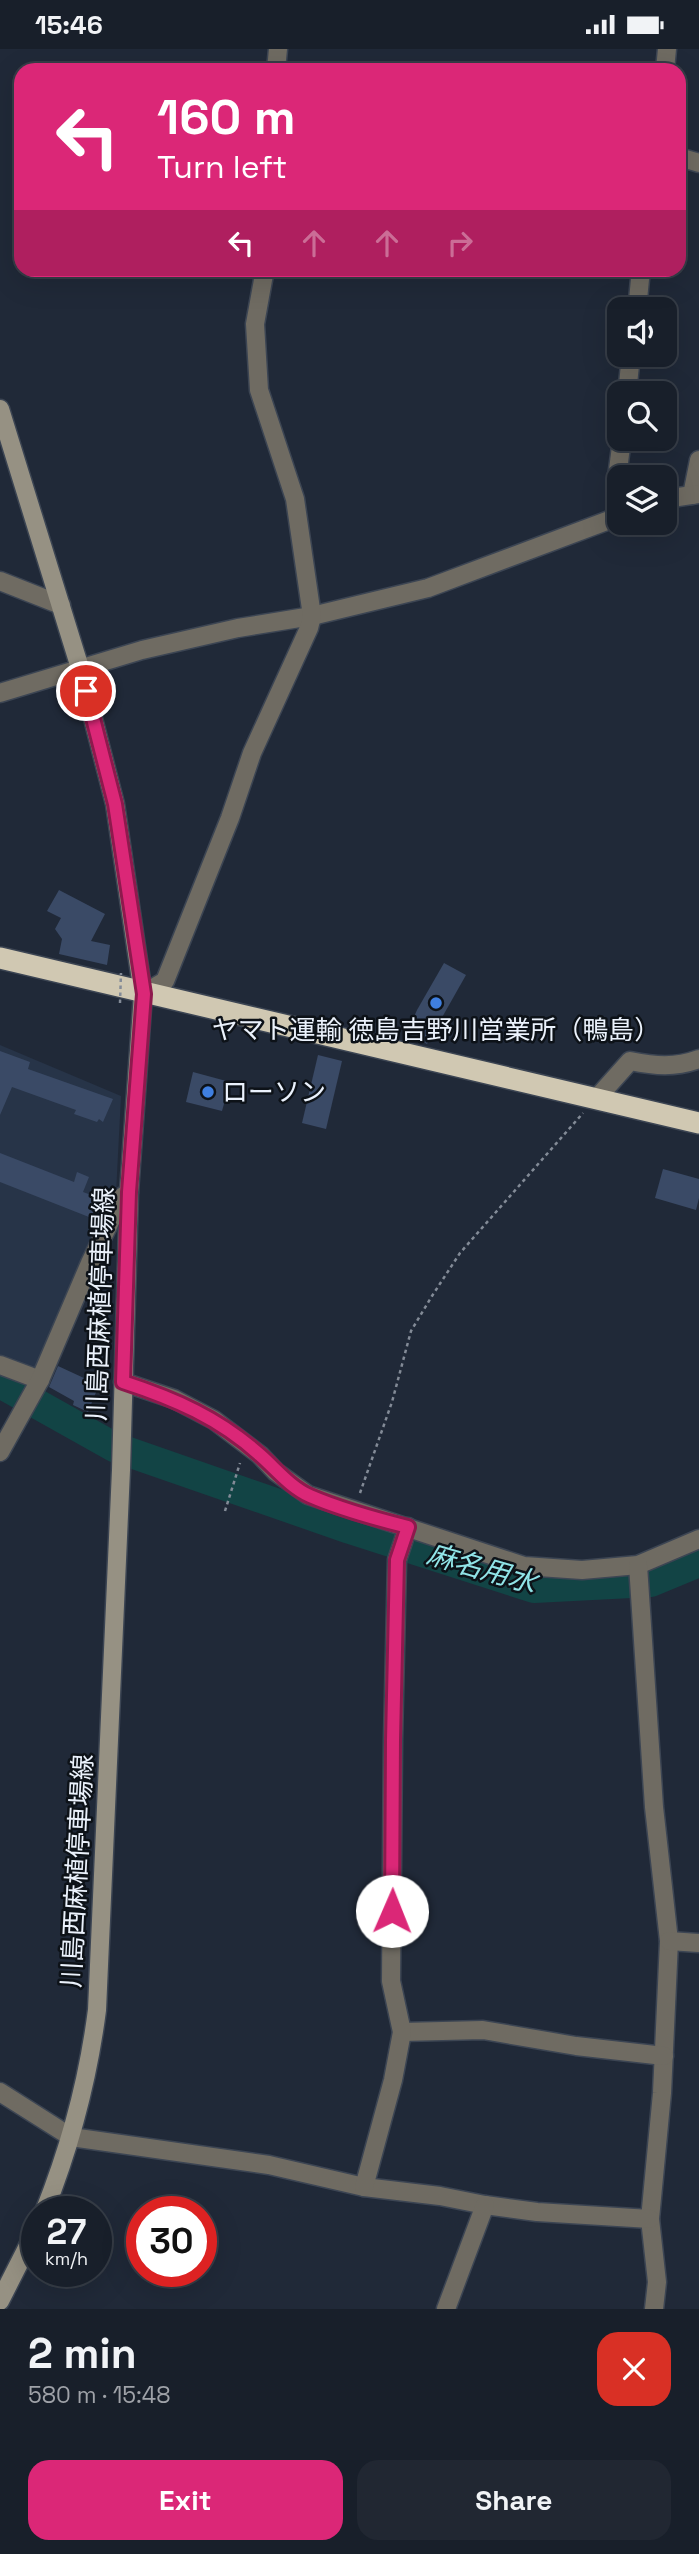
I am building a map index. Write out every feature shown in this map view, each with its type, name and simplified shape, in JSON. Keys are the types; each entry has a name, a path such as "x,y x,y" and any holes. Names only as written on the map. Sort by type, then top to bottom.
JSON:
{"highway":[{"path":"0,958 699,1123"}],"main road":[{"name":"川島西麻植停車場線","path":"0,409 80,668 115,804 144,994 129,1192 121,1470 101,1956 91,2058 71,2137 50,2196"},
{"path":"0,2301 21,2260"}],"street":[{"path":"144,994 165,981 230,818 252,753 312,616 295,499 259,390 255,324 264,277"},
{"path":"638,297 640,277"},
{"path":"677,497 695,494 699,460"},
{"path":"0,693 142,650 238,628 312,616 428,588 607,521"},
{"path":"0,581 61,605"},
{"path":"597,1098 630,1061 657,1067 686,1064 699,1059"},
{"path":"0,1452 38,1383 90,1263 122,1198 129,1192"},
{"path":"0,1365 38,1383"},
{"path":"123,1382 174,1399 215,1420 260,1455 276,1472 308,1495 524,1566 582,1570 638,1565 699,1539"},
{"path":"364,2187 393,2080 402,2032 391,1981 393,1740 397,1560 408,1527"},
{"path":"638,1565 654,1807 669,1941 664,2056 650,2219 657,2282 654,2309"},
{"path":"669,1941 699,1943"},
{"path":"402,2032 483,2030 576,2046 664,2056"},
{"path":"0,2092 71,2137 269,2165 364,2187 440,2196 537,2213 650,2219"},
{"path":"446,2309 485,2205"}],"path":[{"path":"120,1003 121,973"},
{"path":"354,1510 392,1402 411,1332 432,1296 460,1253 597,1098"},
{"path":"225,1511 238,1473"}],"shaded area":[{"path":"0,1045 121,1096 116,1193 38,1372 0,1358"}],"building":[{"path":"59,890 105,914 91,941 110,945 107,965 59,954 62,939 55,929 61,918 47,911"},
{"path":"444,963 466,975 427,1044 407,1033"},
{"path":"0,1051 30,1062 28,1069 113,1099 103,1122 74,1114 76,1110 12,1087 0,1115"},
{"path":"318,1055 342,1061 326,1129 302,1123"},
{"name":"ローソン","path":"193,1072 230,1082 222,1111 186,1102"},
{"path":"0,1153 74,1182 77,1172 89,1177 83,1192 102,1199 94,1219 0,1182"},
{"path":"663,1169 699,1179 696,1210 655,1198"},
{"path":"58,1366 99,1385 88,1412 73,1405 74,1401 49,1387"}],"waterway":[{"name":"麻名用水","path":"0,1383 114,1447 350,1529 534,1588 651,1582 699,1562"}],"place":[{"name":"ヤマト運輸 徳島吉野川営業所（鴨島）","path":"436,1003"},
{"name":"ローソン","path":"208,1092"}],"route":[{"path":"86,691 115,804 144,994 129,1192 123,1382 174,1399 215,1420 260,1455 276,1472 308,1495 408,1527 397,1560 392,1911"}]}
